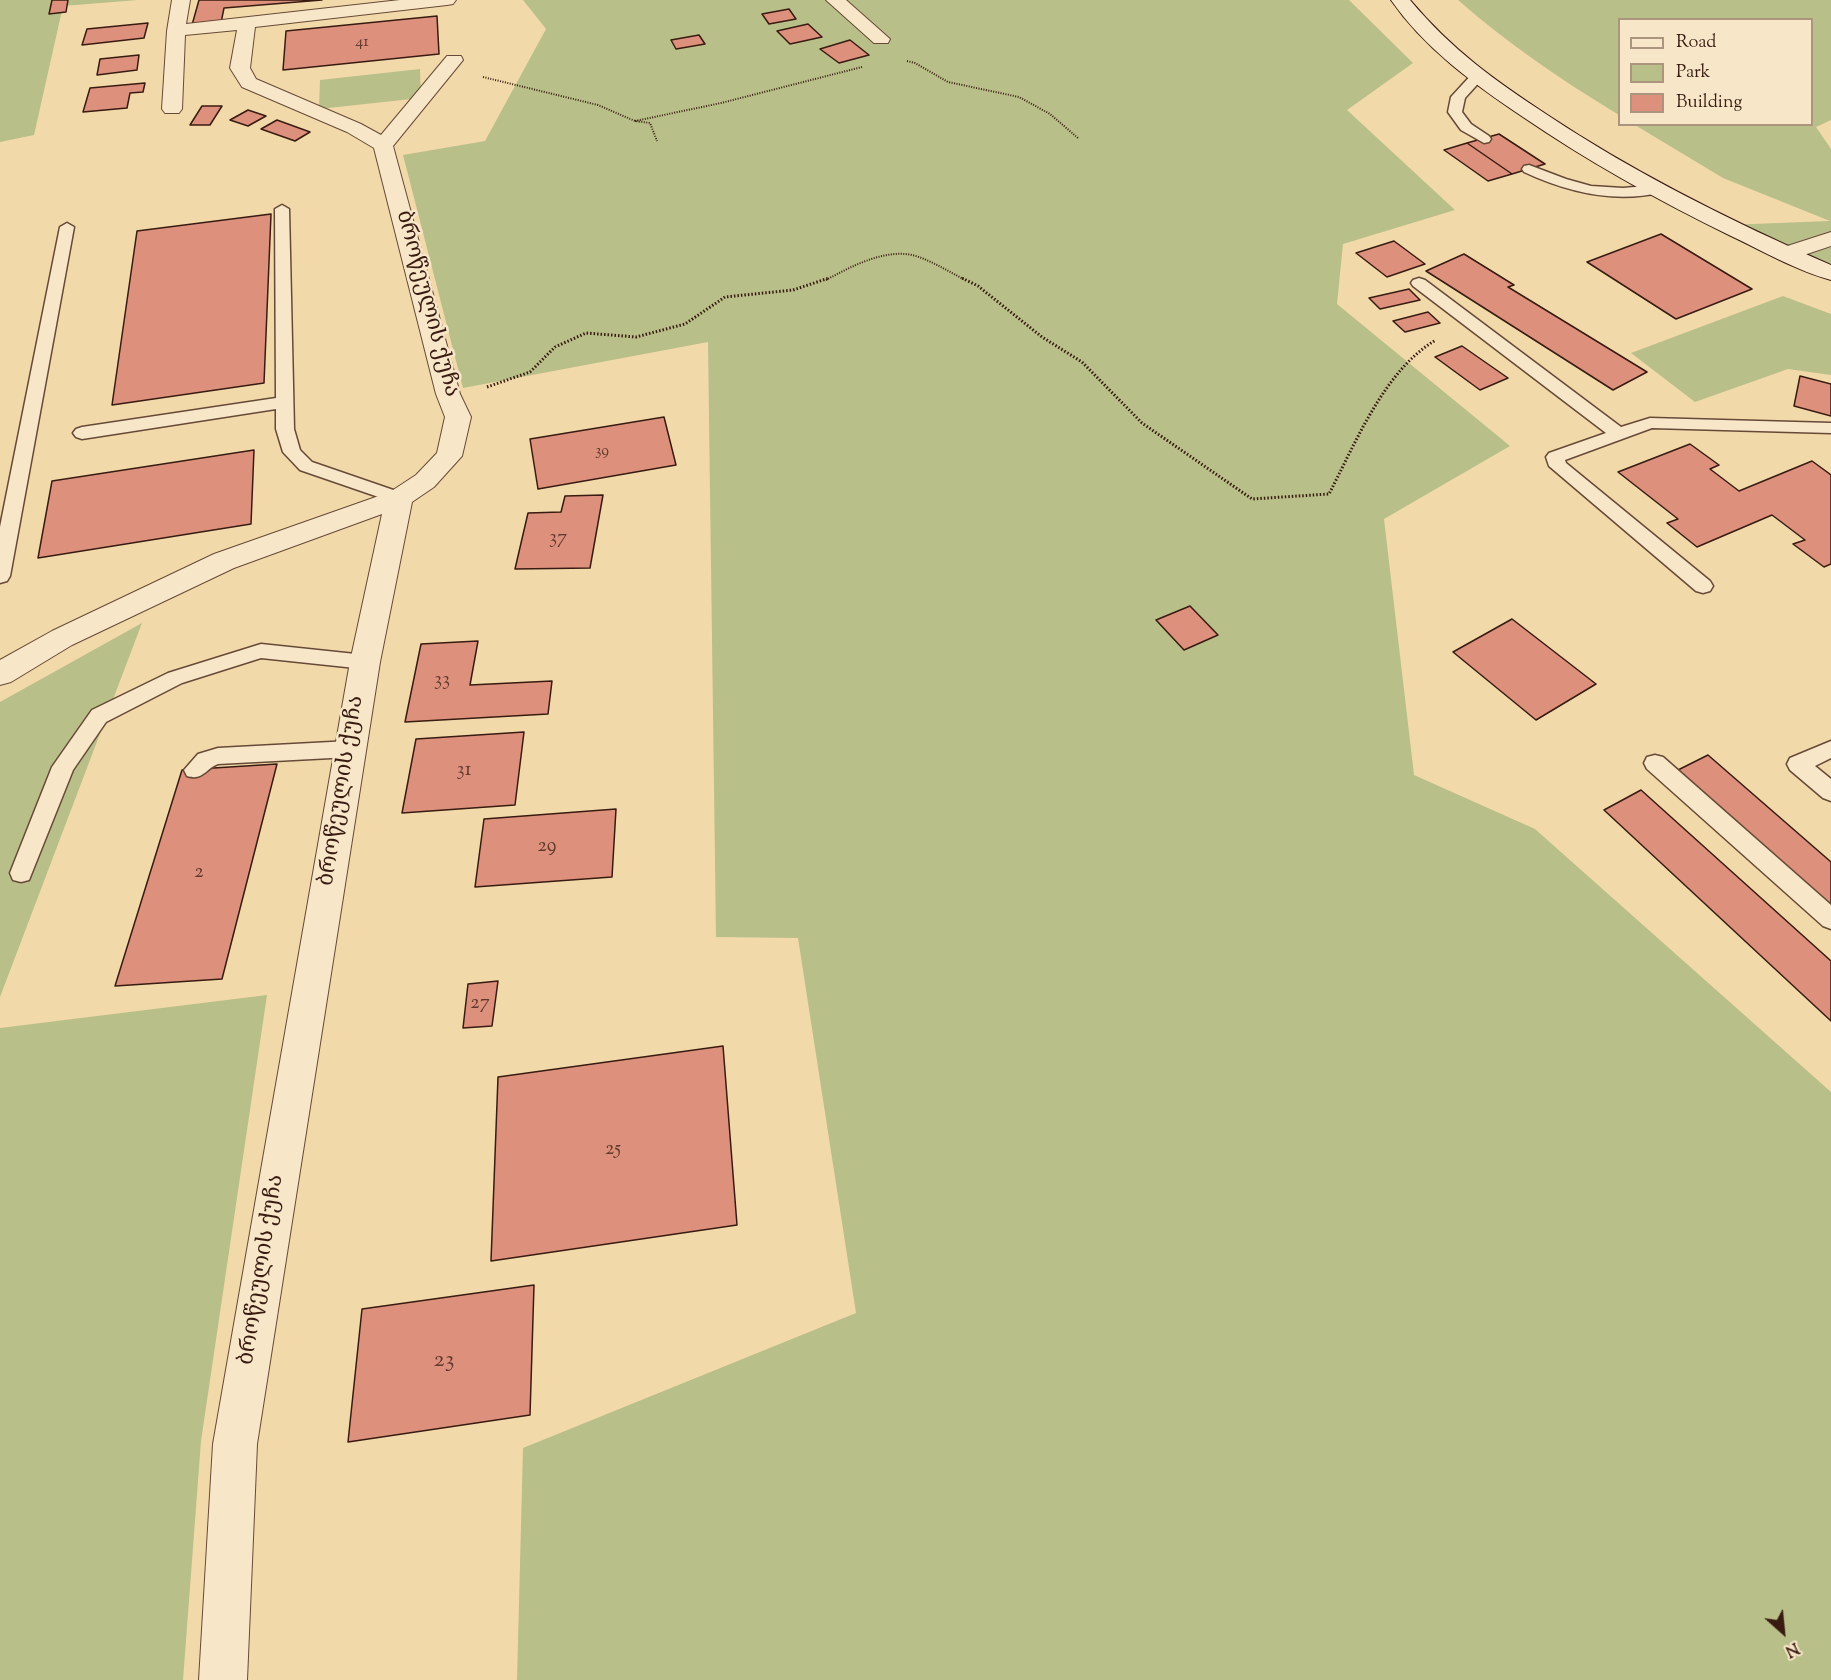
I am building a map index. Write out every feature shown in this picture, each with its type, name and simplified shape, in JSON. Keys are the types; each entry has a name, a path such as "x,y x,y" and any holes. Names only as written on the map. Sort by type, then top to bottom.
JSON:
{"street":[{"path":"172,109 176,31 181,0"},
{"path":"176,31 447,0"},
{"path":"835,0 881,39"},
{"path":"1400,0 1438,43 1478,76 1553,129 1657,189 1786,254 1831,273"},
{"path":"247,22 240,68 249,83 354,129 383,145 451,64"},
{"name":"ბროწეულის ქუჩა","path":"223,1680 235,1444 364,662 399,498 424,481 449,456 458,417 448,394 383,145"},
{"path":"1786,254 1831,239"},
{"path":"0,674 62,638 224,561 399,498"}],"lane":[{"path":"1478,76 1458,97 1455,112 1466,127 1484,139"},
{"path":"1529,169 1557,183 1589,191 1610,194 1657,189"},
{"path":"282,209 285,429 292,452 306,466 399,498"},
{"path":"0,576 67,227"},
{"path":"1419,284 1619,434"},
{"path":"82,433 285,402"},
{"path":"1702,586 1554,462 1555,457 1650,423 1831,428"},
{"path":"21,873 63,767 99,716 175,678 261,651 364,662"},
{"path":"195,770 206,760 218,756 350,749"},
{"path":"1831,749 1798,764 1831,792"},
{"path":"1655,763 1831,919"}],"path":[{"path":"906,61 915,63 948,82 1018,97 1050,114 1078,138"},
{"path":"451,64 598,105 635,121 650,123 657,141"},
{"path":"635,121 721,103 869,65"},
{"path":"448,394 495,386 530,372 555,347 586,333 636,337 685,324 725,297 793,290 822,282 851,266 888,255 917,256 978,286 1042,337 1082,362 1142,423 1252,499 1329,494 1385,389 1425,343 1478,328"}],"green space":[{"path":"0,0 138,0 63,6 34,135 0,142"},
{"path":"523,0 1349,0 1413,63 1347,110 1455,210 1343,244 1337,304 1510,446 1384,519 1414,775 1535,829 1831,1092 1831,1680 517,1680 523,1448 856,1313 798,938 716,937 708,342 463,388 403,155 485,141 546,29"},
{"path":"1458,0 1831,0 1831,120 1816,127 1831,149 1831,273 1726,225 1830,221 1723,178 1637,126 1813,126 1813,18 1618,18 1618,114 1577,89 1496,32"},
{"path":"420,69 421,98 319,109 320,80"},
{"path":"1783,296 1831,314 1831,375 1788,369 1695,402 1631,353"},
{"path":"142,623 0,997 0,702"},
{"path":"267,995 201,1441 183,1680 0,1680 0,1028"}],"building":[{"path":"52,0 68,0 66,12 49,14"},
{"path":"199,0 322,0 224,8 221,23 192,25"},
{"path":"789,9 796,19 769,24 762,14"},
{"path":"437,16 439,54 283,70 286,31"},
{"path":"148,23 144,38 82,45 87,29"},
{"path":"808,24 822,37 790,44 777,31"},
{"path":"699,35 705,44 676,49 671,40"},
{"path":"850,40 869,55 839,63 820,49"},
{"path":"139,55 137,70 97,75 100,59"},
{"path":"145,83 143,92 130,93 127,108 83,112 90,88"},
{"path":"202,106 222,106 210,125 190,125"},
{"path":"248,110 266,116 248,126 230,120"},
{"path":"277,120 310,132 295,141 261,129"},
{"path":"1499,134 1545,164 1512,174 1467,143"},
{"path":"1467,143 1512,174 1488,181 1444,150"},
{"path":"271,214 264,383 112,405 137,231"},
{"path":"1661,234 1752,289 1676,319 1587,262"},
{"path":"1394,241 1425,264 1387,277 1356,253"},
{"path":"1464,254 1514,285 1508,287 1647,372 1613,390 1426,271"},
{"path":"1409,289 1420,300 1380,309 1369,298"},
{"path":"1428,312 1440,323 1405,332 1393,321"},
{"path":"1462,346 1508,378 1480,390 1435,357"},
{"path":"1800,376 1831,384 1831,416 1794,406"},
{"path":"664,417 676,465 538,489 530,439"},
{"path":"1690,444 1719,465 1710,469 1739,491 1812,461 1831,475 1831,564 1824,567 1793,544 1805,540 1772,515 1697,547 1667,523 1678,519 1618,472"},
{"path":"254,450 251,524 38,558 52,481"},
{"path":"603,495 590,568 515,569 528,513 561,512 565,496"},
{"path":"1190,606 1218,635 1184,650 1156,620"},
{"path":"1512,619 1596,684 1536,720 1453,652"},
{"path":"478,641 470,685 552,681 548,714 405,722 421,644"},
{"path":"524,732 515,805 402,813 416,739"},
{"path":"1708,755 1831,862 1831,908 1676,771"},
{"path":"277,764 222,979 115,986 182,770"},
{"path":"1641,790 1831,961 1831,1021 1604,810"},
{"path":"616,809 612,877 475,887 484,819"},
{"path":"498,981 492,1026 463,1028 468,984"},
{"path":"723,1046 737,1225 491,1261 498,1077"},
{"path":"534,1285 530,1415 348,1442 362,1309"}]}
